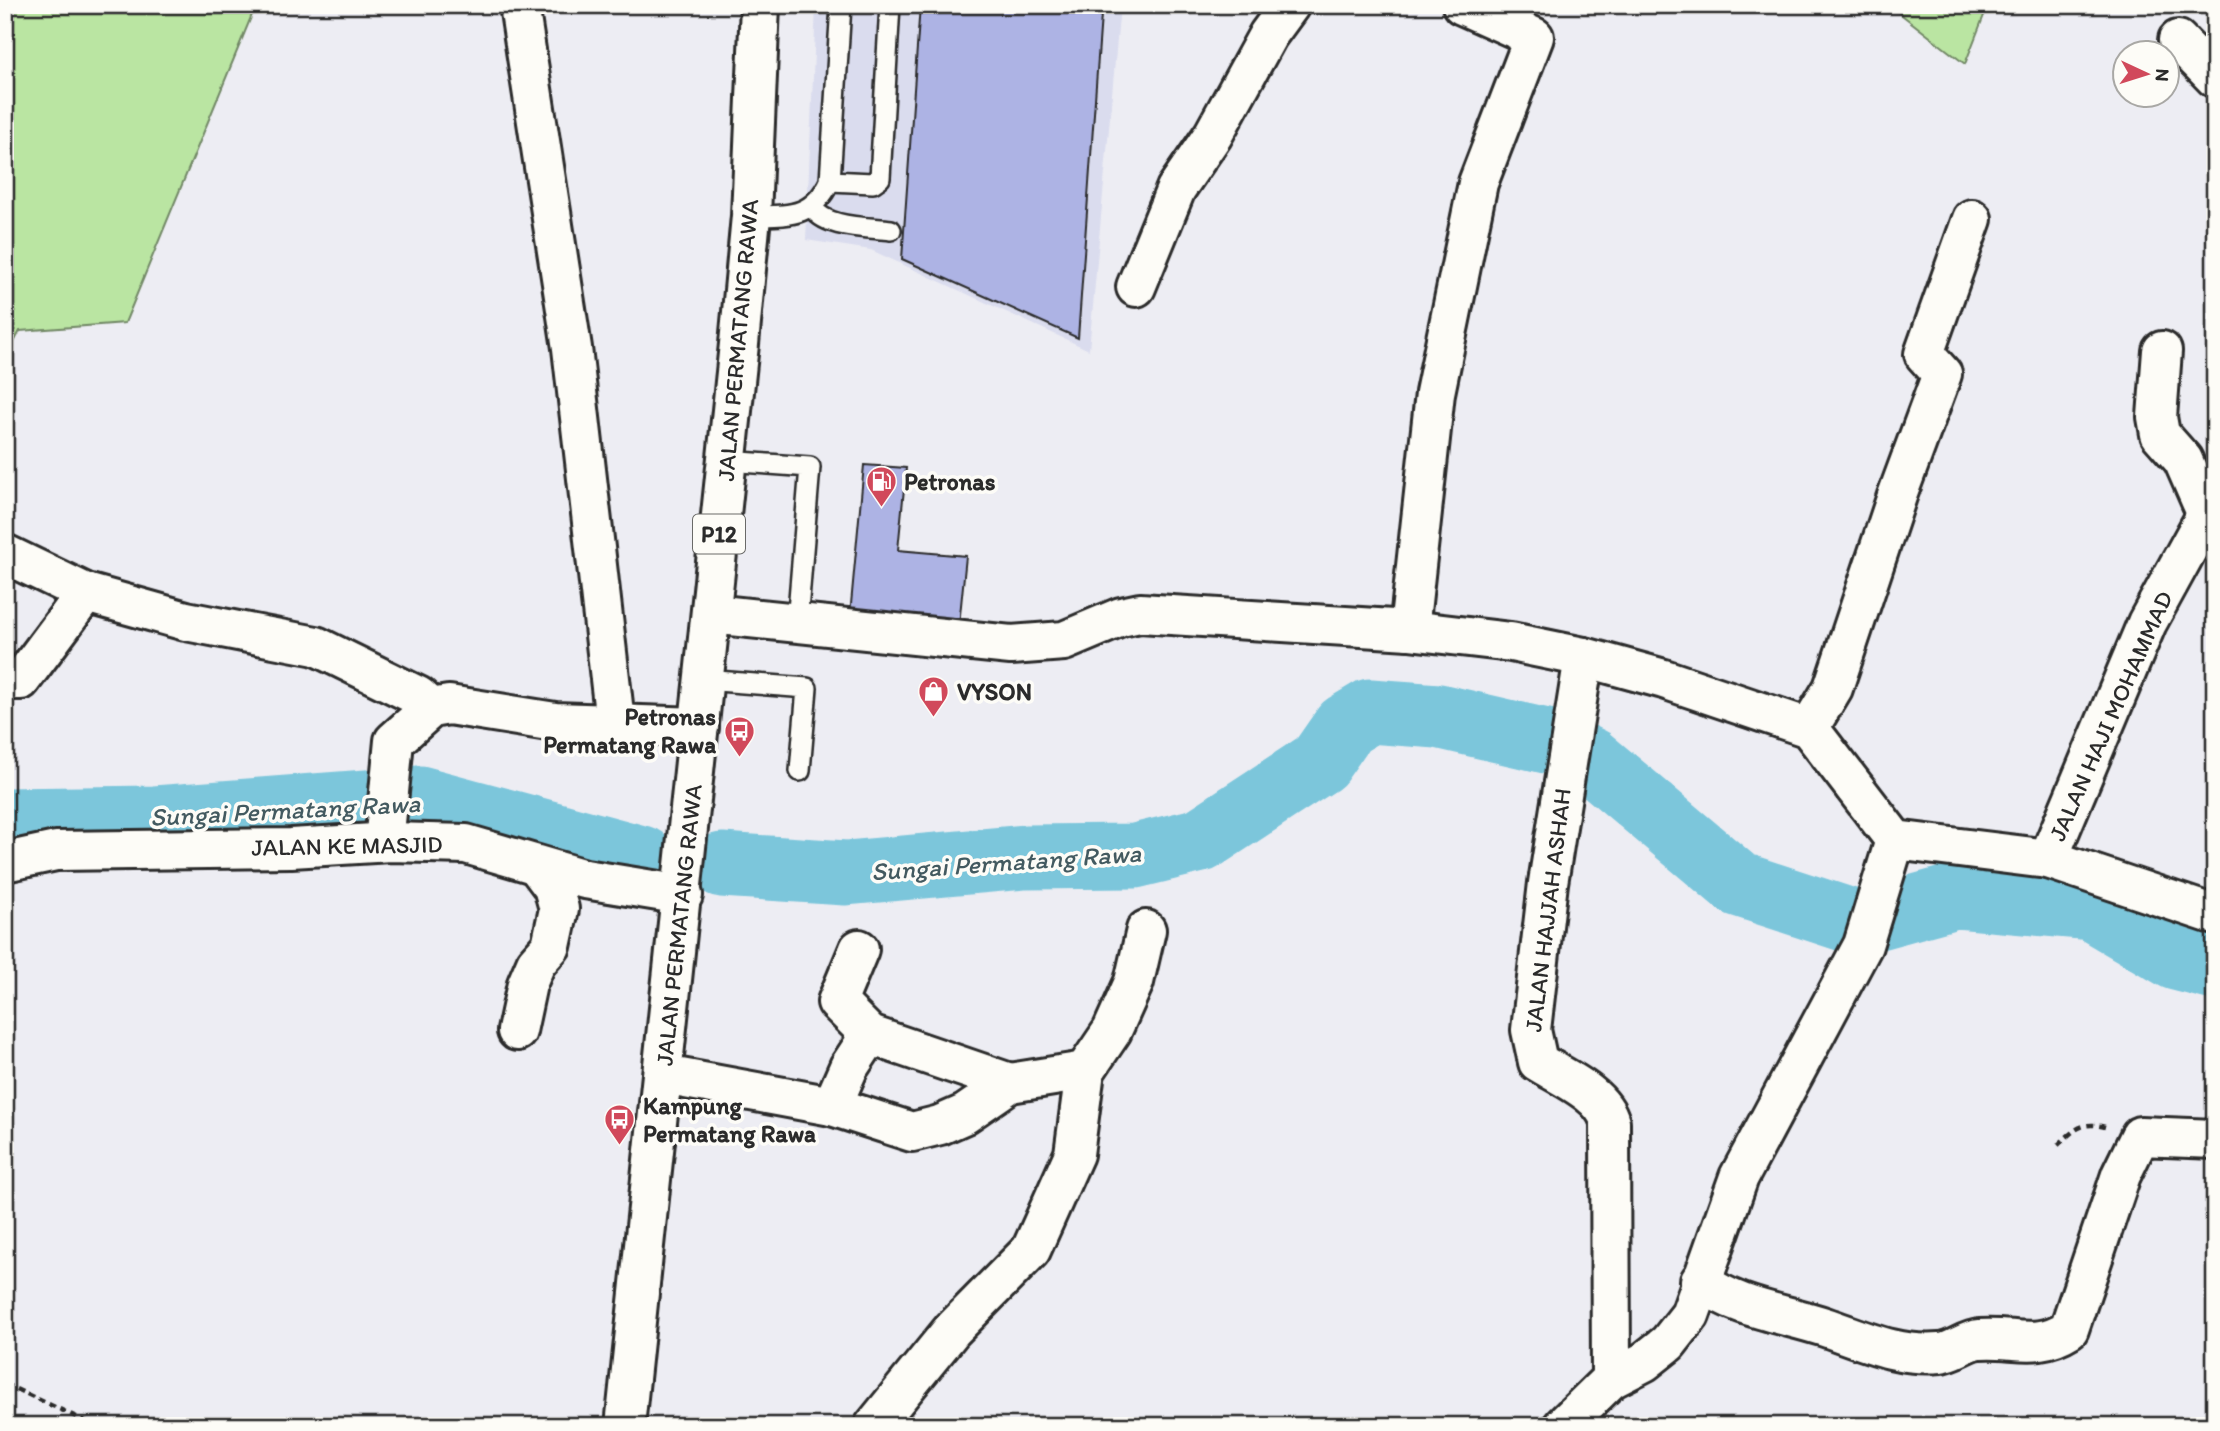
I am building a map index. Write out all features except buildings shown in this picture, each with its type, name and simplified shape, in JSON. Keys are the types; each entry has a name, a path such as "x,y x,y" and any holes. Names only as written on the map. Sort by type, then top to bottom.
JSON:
{"street":[{"path":"519,5 572,348 615,722"},
{"name":"JALAN PERMATANG RAWA","path":"625,1426 685,874 751,216 760,5"},
{"path":"1136,287 1176,189 1213,135 1268,35 1290,5"},
{"path":"1409,630 1436,393 1478,183 1534,37 1462,5"},
{"path":"2182,44 2215,78"},
{"path":"1809,728 1833,688 1897,496 1942,374 1924,354 1972,219"},
{"path":"2162,351 2157,417 2160,434 2182,460 2211,507"},
{"name":"JALAN HAJI MOHAMMAD","path":"2048,859 2147,623 2211,507"},
{"path":"5,554 86,593 186,621 316,646 418,696 430,708"},
{"path":"5,680 21,680 86,593"},
{"path":"711,614 1011,645 1064,641 1121,617 1140,613 1409,630 1511,642 1584,657 1664,679 1809,728 1895,840 2048,859 2215,915"},
{"name":"JALAN HAJJAH ASHAH","path":"1584,657 1548,883 1532,1044 1538,1062 1597,1100 1607,1110 1610,1122 1611,1379"},
{"path":"388,838 388,786 394,741 430,708 449,705 555,722 699,727"},
{"name":"JALAN KE MASJID","path":"5,862 56,851 291,848 388,838 466,844 585,879 685,874"},
{"path":"1563,1426 1611,1379 1644,1362 1668,1343 1690,1315 1739,1177 1863,945 1895,840"},
{"path":"517,1031 527,984 536,963 551,946 559,909 553,887 538,867"},
{"path":"874,1426 952,1330 1031,1250 1074,1154 1084,1071 1112,1031 1134,982 1146,930"},
{"path":"859,949 837,1002 870,1035 1010,1083"},
{"path":"832,1106 849,1067 870,1035"},
{"path":"664,1075 832,1106 912,1132 940,1125 965,1114 1010,1083 1084,1071"},
{"path":"1700,1281 1717,1294 1751,1307 1825,1327 1882,1349 1941,1353 1979,1339 2023,1342 2052,1339 2068,1329 2120,1175 2140,1136 2192,1141 2215,1139"}],"lane":[{"path":"751,216 794,215 812,206 823,196 830,181 841,5"},
{"path":"830,181 873,183 880,178 890,5"},
{"path":"812,206 816,214 830,221 891,230"},
{"path":"727,461 810,467 797,623"},
{"path":"704,680 807,688 800,771"}],"path":[{"path":"2058,1145 2079,1126 2091,1124 2140,1136"},
{"path":"5,1384 96,1426"}],"shaded area":[{"path":"816,5 1120,6 1089,350 871,250 806,240"}],"green space":[{"path":"5,5 256,5 125,323 20,331 5,359"},
{"path":"1889,5 1988,5 1965,64"}],"waterway":[{"name":"Sungai Permatang Rawa","path":"722,865 846,873 1025,857 1135,856 1201,840 1320,762 1345,726 1370,711 1438,716 1555,743 1591,760 1738,884 1857,923 1955,896 2091,908 2176,958 2215,968"},
{"name":"Sungai Permatang Rawa","path":"5,820 155,818 420,798 642,858"}],"place":[{"name":"Petronas","path":"881,509"},
{"name":"VYSON","path":"934,719"},
{"name":"Petronas Permatang Rawa","path":"739,758"},
{"name":"Kampung Permatang Rawa","path":"620,1147"}]}
